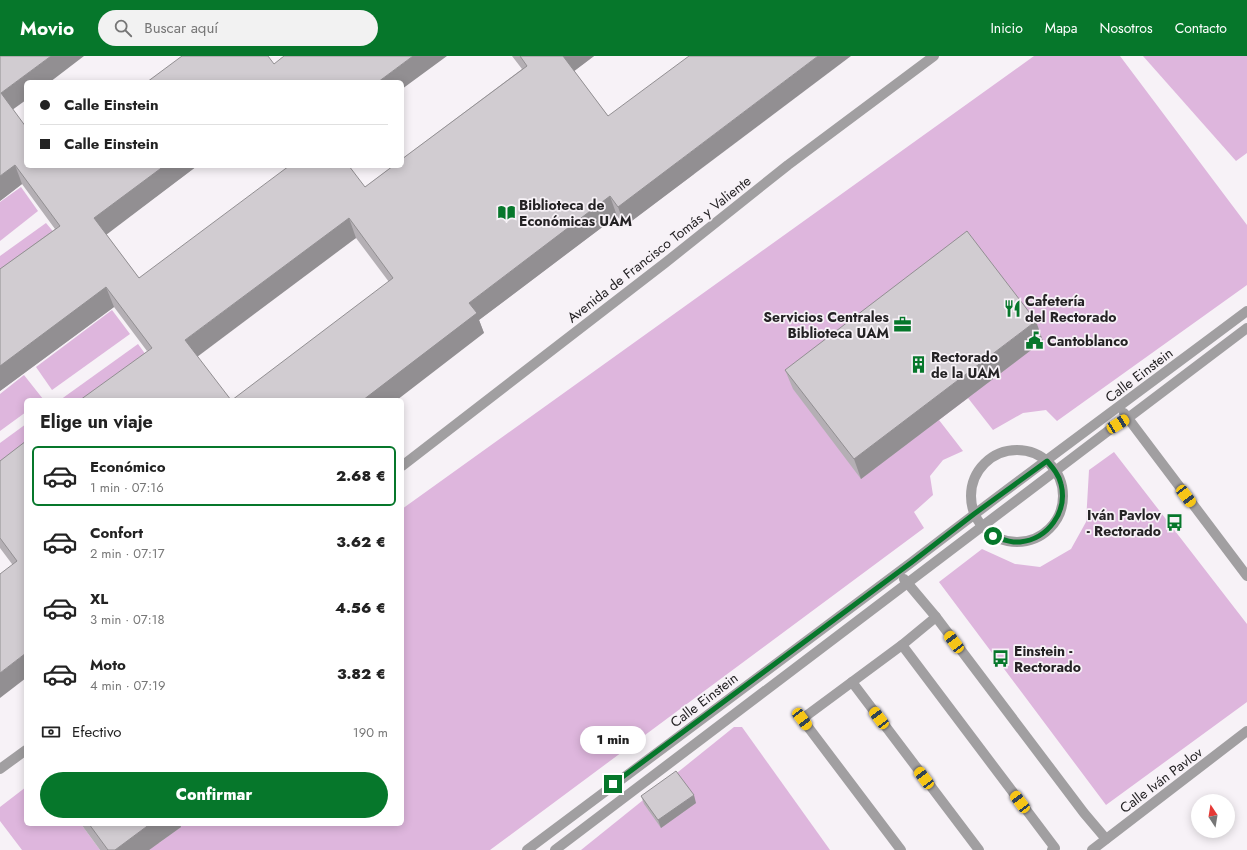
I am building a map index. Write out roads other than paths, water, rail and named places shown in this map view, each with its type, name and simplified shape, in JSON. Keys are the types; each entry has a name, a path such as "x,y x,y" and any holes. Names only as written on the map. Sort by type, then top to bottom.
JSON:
{"street":[{"name":"Avenida de Francisco Tomás y Valiente","path":"404,464 665,263 788,165 934,56"},
{"name":"Calle Einstein","path":"526,850 1247,311"},
{"name":"Calle Einstein","path":"555,850 1108,431 1128,418 1247,328"},
{"path":"1120,407 1247,576"},
{"path":"1022,450 1035,454 1047,461 1056,471 1061,483 1063,497 1061,510 1054,522 1045,532 1033,539 1019,542 1006,541 993,536 982,527 974,514 971,500 971,487 976,474 984,463 995,455 1008,451 1022,450"},
{"path":"898,572 936,617 1084,813 1106,839"},
{"path":"901,850 802,719 936,617"},
{"path":"902,644 1055,848 1052,850"},
{"path":"852,682 979,850"},
{"name":"Calle Iván Pavlov","path":"1092,850 1247,731"},
{"path":"0,769 24,751"}],"place":[{"name":"Biblioteca de Económicas UAM","path":"506,213"},
{"name":"Cafetería del Rectorado","path":"1012,309"},
{"name":"Servicios Centrales Biblioteca UAM","path":"902,325"},
{"name":"Cantoblanco","path":"1034,341"},
{"name":"Rectorado de la UAM","path":"918,365"},
{"name":"Iván Pavlov - Rectorado","path":"1174,523"},
{"name":"Einstein - Rectorado","path":"1001,659"}]}
